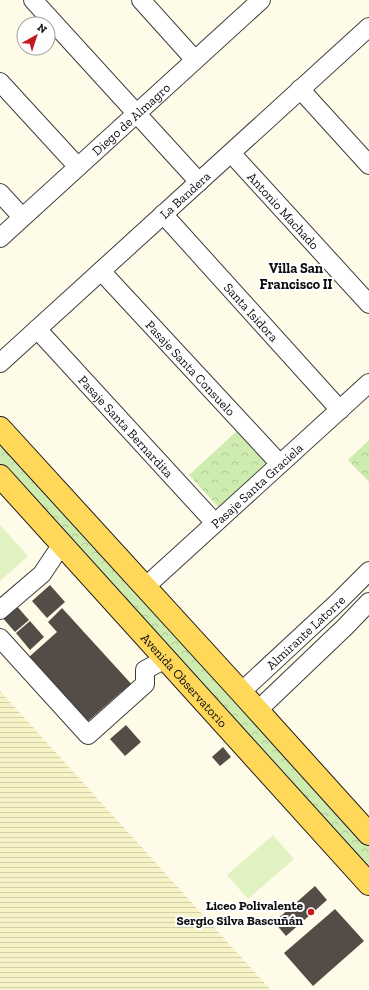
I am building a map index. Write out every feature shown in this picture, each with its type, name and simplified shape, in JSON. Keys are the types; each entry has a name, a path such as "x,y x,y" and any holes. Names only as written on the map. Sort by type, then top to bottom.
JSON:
{"main road":[{"path":"0,428 258,710 369,834"},
{"name":"Avenida Observatorio","path":"0,476 369,884"}],"street":[{"path":"33,0 198,182"},
{"path":"141,0 195,60"},
{"name":"Diego de Almagro","path":"0,238 195,60 252,3"},
{"name":"La Bandera","path":"0,363 300,89 367,34"},
{"path":"0,82 78,167"},
{"path":"300,89 369,165"},
{"name":"Antonio Machado","path":"231,152 369,304"},
{"path":"0,193 22,217"},
{"name":"Santa Isidora","path":"163,214 340,410"},
{"name":"Pasaje Santa Consuelo","path":"101,270 280,464"},
{"name":"Pasaje Santa Bernardita","path":"37,329 215,523"},
{"name":"Pasaje Santa Graciela","path":"145,587 369,384"},
{"path":"0,610 42,574 62,544"},
{"name":"Almirante Latorre","path":"241,692 369,571"},
{"name":"Almirante Latorre","path":"258,710 369,602"},
{"path":"0,638 88,735 145,684 145,670 165,659"}],"shaded area":[{"path":"0,691 271,990 0,990"}],"green space":[{"path":"238,430 269,464 220,509 189,475"},
{"path":"369,440 369,482 348,460"},
{"path":"0,442 369,846 369,873 0,466"},
{"path":"0,525 28,556 0,581"},
{"path":"273,835 294,859 248,899 227,875"}],"building":[{"path":"50,585 65,602 47,618 32,601"},
{"path":"15,604 29,620 15,632 1,616"},
{"path":"62,608 135,688 126,696 121,692 87,722 29,657 57,632 48,622"},
{"path":"30,621 44,637 30,650 16,633"},
{"path":"126,725 141,742 125,756 110,739"},
{"path":"223,747 231,757 220,766 212,757"},
{"path":"315,886 327,900 286,936 274,922"},
{"path":"335,909 364,941 313,986 284,953"}],"place":[{"name":"Liceo Polivalente Sergio Silva Bascuñán","path":"311,912"}],"district":[{"name":"Villa San Francisco II","path":"296,276"}]}
